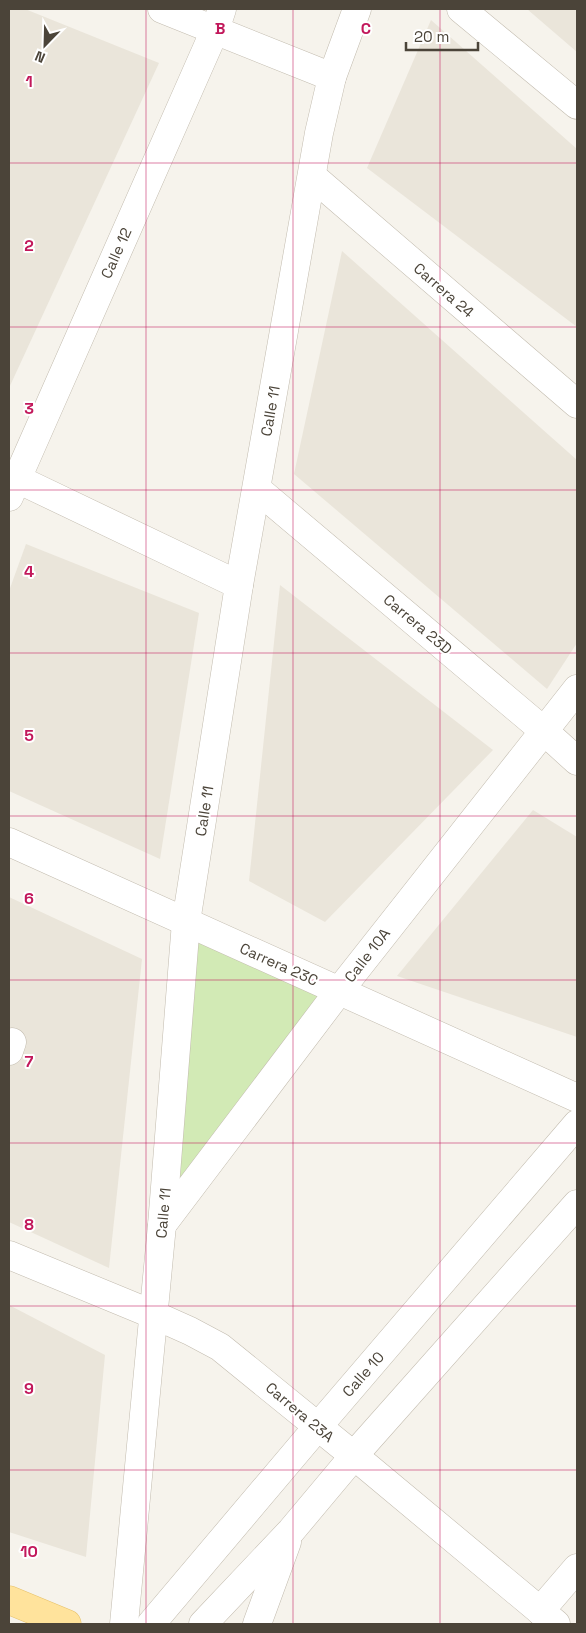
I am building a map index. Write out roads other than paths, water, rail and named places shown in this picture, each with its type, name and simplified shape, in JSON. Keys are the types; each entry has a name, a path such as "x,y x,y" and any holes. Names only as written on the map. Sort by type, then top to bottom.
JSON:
{"main road":[{"path":"9,1600 67,1624"}],"street":[{"path":"162,9 218,19 332,77"},
{"name":"Calle 11","path":"124,1624 152,1314 162,1225 186,922 239,585 318,133 332,77 357,9"},
{"path":"461,9 577,105"},
{"name":"Calle 12","path":"11,484 218,19"},
{"name":"Carrera 24","path":"312,176 577,404"},
{"path":"11,484 239,585"},
{"name":"Carrera 23D","path":"257,489 544,730 577,760"},
{"name":"Calle 10A","path":"162,1225 339,991 577,689"},
{"name":"Carrera 23C","path":"9,842 577,1098"},
{"name":"Calle 10","path":"151,1624 577,1124"},
{"path":"203,1624 291,1531 354,1456 577,1204"},
{"name":"Carrera 23A","path":"9,1255 152,1314 220,1347 548,1618"},
{"path":"257,1624 291,1531"},
{"path":"548,1618 577,1568"}]}
